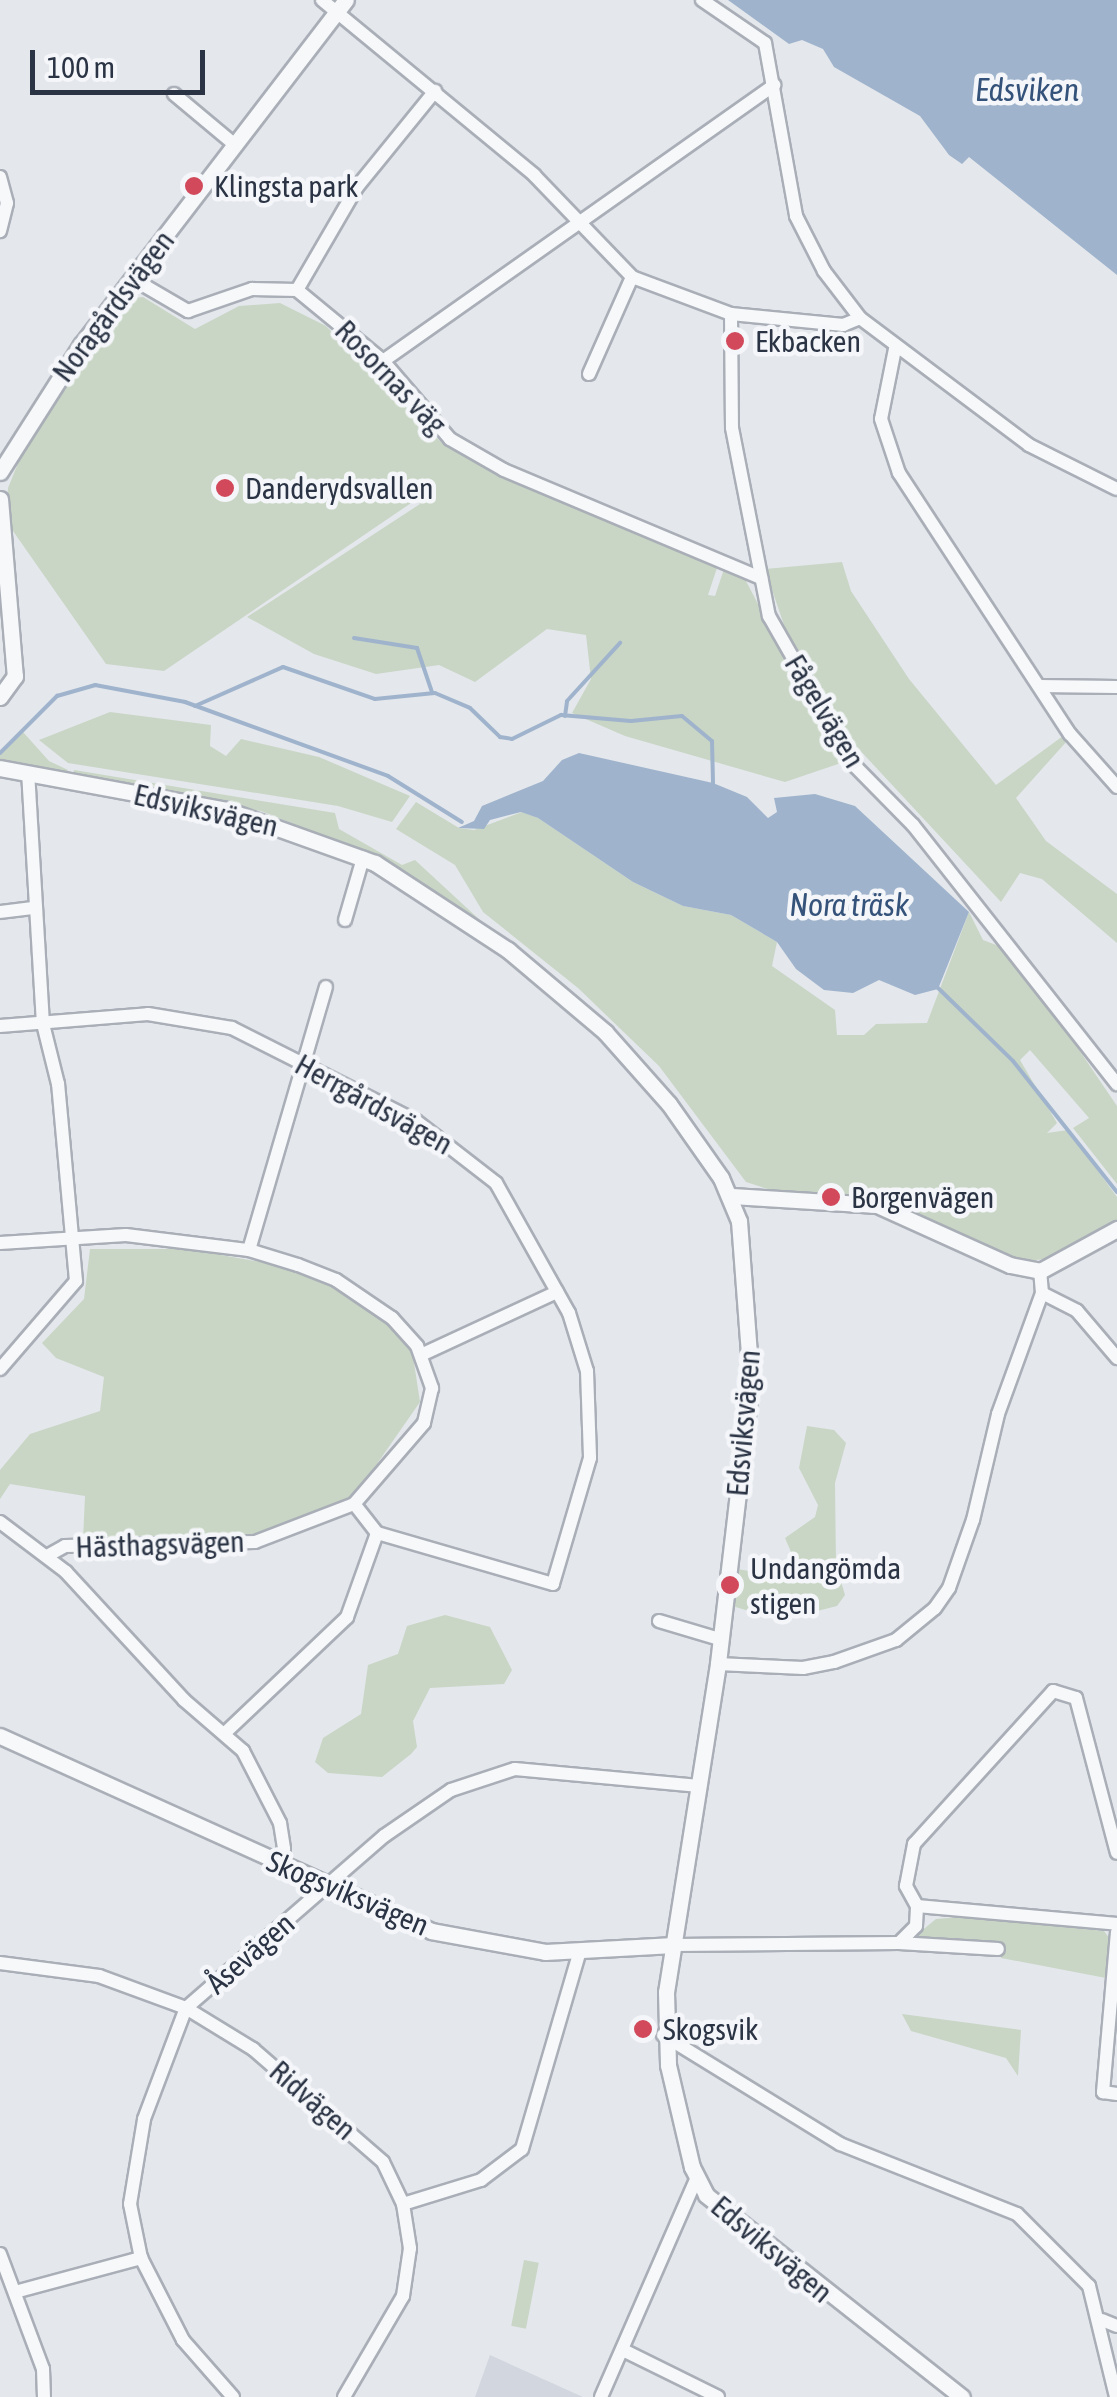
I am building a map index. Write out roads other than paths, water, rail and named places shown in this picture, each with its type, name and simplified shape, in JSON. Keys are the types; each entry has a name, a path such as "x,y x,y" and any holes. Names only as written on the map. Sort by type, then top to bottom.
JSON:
{"street":[{"path":"322,0 341,6 534,175 632,276 730,314 843,325 860,318"},
{"path":"702,0 765,43 796,216 824,271 860,318 896,349 1030,444 1117,488"},
{"name":"Noragårdsvägen","path":"0,472 81,344 341,6"},
{"path":"383,361 774,85"},
{"path":"133,280 188,312 252,288 297,290 358,187 435,90"},
{"path":"174,94 234,144"},
{"path":"0,177 7,202 0,231"},
{"path":"589,374 632,276"},
{"name":"Rosornas väg","path":"297,290 383,361 450,439 504,470 761,578"},
{"name":"Fågelvägen","path":"730,314 732,428 769,616 854,765 950,869 1117,1084"},
{"path":"896,349 882,418 899,473 1098,772 1117,787"},
{"path":"0,498 15,676 0,697"},
{"path":"1039,686 1117,688"},
{"name":"Edsviksvägen","path":"0,768 227,810 364,858 463,918 604,1032 669,1104 732,1196 744,1258 751,1382 718,1664 663,2035 697,2178 706,2195 766,2248 962,2397"},
{"path":"0,1369 76,1281 76,1236 58,1084 43,1024 33,908 28,774"},
{"path":"345,920 364,858"},
{"path":"0,912 33,908"},
{"path":"249,1250 326,987"},
{"name":"Herrgårdsvägen","path":"0,1026 182,1016 232,1028 458,1148 496,1183 557,1292 587,1371 592,1428 590,1458 553,1584 377,1534"},
{"path":"732,1196 877,1206 1010,1265 1040,1271 1117,1229"},
{"path":"0,1243 126,1235 249,1250 336,1280 369,1300 421,1355 557,1292"},
{"path":"718,1664 803,1668 834,1662 896,1640 935,1608 967,1537 998,1414 1042,1293 1040,1271"},
{"path":"1042,1293 1077,1311 1117,1358"},
{"name":"Hästhagsvägen","path":"47,1556 65,1546 255,1542 354,1504 424,1423 432,1388 421,1355"},
{"path":"226,1732 347,1618 377,1534 354,1504"},
{"path":"0,1522 47,1556 184,1700 226,1732 264,1781 282,1836 278,1864"},
{"path":"658,1622 719,1639"},
{"path":"898,1942 916,1926 917,1906 906,1886 914,1844 1053,1692 1076,1698 1117,1854"},
{"name":"Skogsviksvägen","path":"0,1736 323,1886 461,1939 580,1951 674,1945 898,1942 998,1949"},
{"name":"Åsevägen","path":"234,2397 183,2340 141,2258 130,2204 144,2120 186,2008 323,1886 451,1790 514,1769 700,1786"},
{"path":"917,1906 1117,1928 1110,2093"},
{"path":"403,2204 480,2180 522,2149 580,1951"},
{"name":"Ridvägen","path":"0,1962 99,1976 186,2008 253,2048 346,2125 382,2162 403,2204 410,2248 403,2296 344,2397"},
{"path":"663,2035 840,2144 1017,2214 1089,2286 1102,2320 1116,2397"},
{"path":"602,2397 697,2178"},
{"path":"0,2254 43,2369 44,2397"},
{"path":"15,2292 141,2258"},
{"path":"1102,2320 1117,2326"},
{"path":"623,2350 718,2397"}],"water":[{"name":"Edsviken","path":"728,0 1117,0 1117,275 969,157 962,164 949,155 920,116 834,67 823,49 802,40 789,44"},
{"name":"Nora träsk","path":"579,753 713,783 747,797 768,818 777,812 774,798 815,794 855,806 969,912 938,989 915,995 879,980 853,993 824,990 796,969 777,942 731,915 683,906 633,882 538,818 521,812 490,820 484,829 458,828 474,821 482,806 543,781 562,760"}],"waterway":[{"path":"354,638 417,648 432,692"},
{"path":"565,716 567,701 620,643"},
{"path":"195,706 283,667 375,699 435,693 470,708 500,737 512,739 561,715 631,721 682,716 712,741 713,783"},
{"path":"0,753 57,696 95,685 185,702 388,776 462,822"},
{"path":"936,986 1013,1061 1117,1192"}],"place":[{"name":"Klingsta park","path":"194,186"},
{"name":"Ekbacken","path":"735,341"},
{"name":"Danderydsvallen","path":"225,488"},
{"name":"Borgenvägen","path":"831,1197"},
{"name":"Undangömda stigen","path":"730,1585"},
{"name":"Skogsvik","path":"643,2029"}]}
